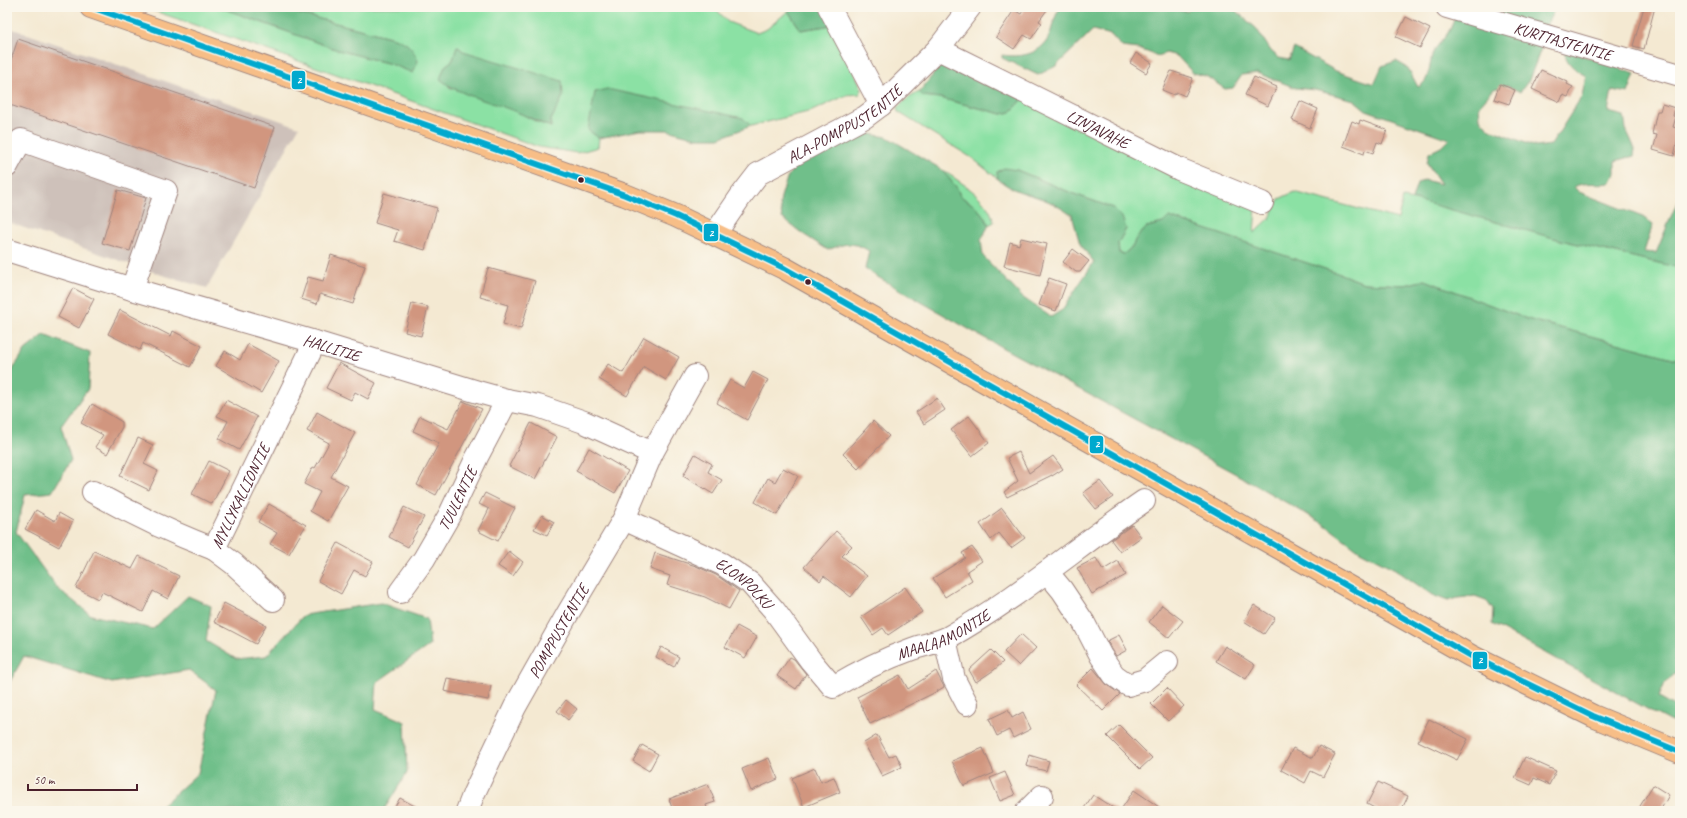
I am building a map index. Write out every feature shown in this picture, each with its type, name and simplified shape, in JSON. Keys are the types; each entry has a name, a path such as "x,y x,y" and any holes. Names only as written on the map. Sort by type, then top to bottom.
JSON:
{"highway":[{"path":"90,7 512,154 625,195 715,234 784,268 1471,656 1593,716 1680,752"}],"street":[{"path":"829,7 881,105"},
{"name":"ALA-POMPPUSTENTIE","path":"715,234 758,174 864,117 881,105 938,49 970,7"},
{"name":"KURTTASTENTIE","path":"1447,7 1680,75"},
{"name":"LINJAVAHE","path":"938,49 983,70 1179,170 1262,203"},
{"path":"7,166 21,140 166,191 132,290"},
{"name":"HALLITIE","path":"7,250 132,290 315,342 507,400 538,406 584,422 652,453"},
{"name":"MYLLYKALLIONTIE","path":"93,492 131,514 214,550 315,342"},
{"name":"POMPPUSTENTIE","path":"467,811 474,793 515,708 568,613 624,519 652,453 695,376"},
{"name":"TUULENTIE","path":"400,592 424,559 450,514 477,457 507,400"},
{"name":"MAALAAMONTIE","path":"833,687 869,667 912,649 945,639 992,610 1047,572 1144,501"},
{"name":"ELONPOLKU","path":"624,519 722,564 750,583 774,610 811,661 833,687"},
{"path":"214,550 234,564 273,600"},
{"path":"1047,572 1062,590 1114,675 1128,685 1145,680 1167,662"},
{"path":"945,639 954,679 967,704"}],"shaded area":[{"path":"7,27 299,127 207,288 162,275 7,222"}],"green space":[{"path":"143,7 219,7 338,50 391,64 412,72 394,38 273,7 711,7 715,8 728,22 757,33 767,29 788,11 801,30 832,25 862,89 860,94 847,95 812,111 751,126 743,118 588,130 599,138 598,147 577,153 539,147","holes":["457,46 463,51 563,96 551,120 551,127 537,122 516,111 449,87 445,66 453,60"]},
{"path":"219,7 273,7 394,38 403,41 409,46 414,52 418,61 413,73 391,64 338,50"},
{"path":"792,7 823,7 832,25 801,30 788,11"},
{"path":"1061,7 1172,7 1181,11 1188,11 1192,7 1231,7 1256,28 1271,51 1279,58 1289,60 1294,48 1336,71 1374,84 1382,66 1396,61 1408,68 1418,87 1426,80 1434,51 1449,31 1456,16 1542,46 1529,80 1520,92 1507,85 1494,89 1479,106 1480,118 1482,122 1490,129 1536,147 1551,145 1582,96 1586,76 1571,66 1566,58 1564,49 1635,74 1628,93 1612,90 1608,112 1624,116 1626,129 1635,149 1634,156 1615,161 1615,174 1610,183 1582,184 1574,187 1579,192 1645,218 1653,224 1644,252 1656,253 1680,195 1680,268 1561,240 1412,199 1417,184 1424,180 1441,184 1427,163 1429,153 1441,147 1449,139 1366,110 1354,100 1315,90 1296,88 1257,73 1242,75 1233,88 1225,89 1206,76 1193,73 1177,56 1166,53 1158,56 1139,49 1122,47 1111,35 1093,30 1056,66 1038,75 1002,58 1002,55 1024,55 1037,50 1042,46 1047,41"},
{"path":"1482,7 1556,7 1544,29"},
{"path":"457,46 463,51 562,81 563,96 551,120 551,127 514,111 466,94 440,79 445,66 453,60"},
{"path":"945,60 1024,98 1011,112 1002,114 940,98 923,96 919,92"},
{"path":"607,89 743,118 751,126 719,138 697,138 667,130 640,130 599,138 588,130 595,92"},
{"path":"919,92 923,96 940,98 1002,114 1011,112 1024,98 1256,208 1254,233 1270,218 1279,199 1294,192 1398,219 1403,198 1429,203 1561,240 1680,268 1680,360 1527,319 1425,280 1405,285 1364,283 1169,217 1163,223 1147,227 1135,240 1133,246 1124,254 1119,253 1118,243 1126,229 1113,208 1074,194 1017,170 997,172 998,179 972,158 898,112 897,108 907,99"},
{"path":"870,134 887,137 941,169 957,188 960,196 977,208 989,225 981,240 983,256 1022,297 1051,317 1062,310 1094,262 1080,244 1072,215 1050,202 1011,188 1005,184 998,179 997,172 1004,168 1017,170 1074,194 1113,208 1122,217 1126,229 1118,243 1119,253 1124,254 1133,246 1135,240 1147,227 1163,223 1169,217 1364,283 1405,285 1425,280 1527,319 1680,360 1680,667 1678,671 1665,683 1659,697 1680,709 1680,725 1669,721 1492,624 1493,610 1486,600 1475,596 1448,601 1432,595 1395,569 1360,551 1324,524 1236,474 979,335 876,276 865,269 869,251 853,244 839,246 828,250 782,218 780,204 781,197 787,178 796,163 832,143 843,142"},
{"path":"941,169 965,185 980,198 991,213 994,222 989,225 977,208 960,196 957,188"},
{"path":"44,335 90,353 88,389 61,426 71,460 52,492 25,495 16,532 57,588 91,615 153,629 188,596 211,606 206,641 236,659 266,656 304,615 381,603 427,619 430,645 377,682 375,709 405,722 407,773 383,811 156,811 198,773 216,690 189,670 112,683 24,656 7,687 7,379 25,350"}],"building":[{"path":"1025,7 1049,7 1039,21 1042,23 1031,39 1024,35 1014,49 996,37 1014,10 1021,14"},
{"path":"1644,7 1655,7 1644,49 1633,46"},
{"path":"1406,17 1430,29 1420,48 1396,37"},
{"path":"18,39 275,127 254,188 7,104 7,72"},
{"path":"1136,53 1152,63 1146,73 1130,63"},
{"path":"1541,70 1568,82 1567,84 1573,87 1568,97 1563,95 1560,102 1532,89"},
{"path":"1171,71 1193,78 1185,96 1176,92 1174,95 1162,90"},
{"path":"1254,77 1277,87 1268,106 1245,95"},
{"path":"1500,84 1515,90 1509,104 1494,99"},
{"path":"1300,101 1318,109 1310,128 1292,120"},
{"path":"1662,104 1675,108 1673,116 1676,117 1673,127 1680,129 1674,156 1653,150 1657,135 1652,134 1657,111 1660,111"},
{"path":"1360,120 1387,130 1382,144 1377,142 1373,153 1365,150 1364,154 1343,146 1352,121 1359,124"},
{"path":"118,190 146,198 130,251 102,243"},
{"path":"384,193 437,208 425,250 394,241 398,230 375,223"},
{"path":"1021,238 1047,244 1040,275 1004,266 1010,242 1019,245"},
{"path":"1073,249 1089,261 1080,272 1076,272 1063,262"},
{"path":"331,255 365,266 353,304 320,294 317,304 301,299 308,277 323,281"},
{"path":"488,268 535,281 521,329 503,324 508,305 480,297"},
{"path":"1049,278 1066,284 1056,311 1039,305"},
{"path":"73,288 94,299 79,328 58,317"},
{"path":"412,303 428,307 421,336 405,332"},
{"path":"120,310 171,336 173,331 202,346 190,367 143,343 140,350 108,334"},
{"path":"644,337 679,357 666,380 644,367 627,396 599,379 608,364 623,373"},
{"path":"248,344 279,361 261,393 216,366 225,351 240,360"},
{"path":"339,363 376,383 368,399 355,392 351,400 326,388"},
{"path":"753,372 768,380 747,420 717,403 730,380 744,388"},
{"path":"937,398 945,410 924,424 916,412"},
{"path":"226,400 257,417 239,450 219,439 228,421 217,416"},
{"path":"463,401 482,409 436,495 417,485 439,443 413,431 420,416 448,429"},
{"path":"92,404 122,422 122,427 107,454 95,447 103,435 81,423"},
{"path":"317,412 355,433 331,477 348,486 328,521 310,511 320,492 304,484 329,443 307,431"},
{"path":"969,416 989,443 972,456 951,430"},
{"path":"873,421 889,436 858,469 843,454"},
{"path":"531,423 557,437 535,479 509,466"},
{"path":"138,438 153,445 144,464 158,471 149,490 120,476"},
{"path":"589,448 628,471 615,493 576,471"},
{"path":"1019,452 1029,473 1053,456 1063,469 1052,476 1007,497 1004,492 1018,481 1007,458"},
{"path":"695,454 712,464 708,472 722,480 713,494 683,476"},
{"path":"209,461 229,471 212,504 192,494"},
{"path":"783,468 798,476 777,515 755,502 768,478 775,482"},
{"path":"1100,481 1113,497 1096,509 1083,493"},
{"path":"485,493 515,508 498,541 478,531 489,509 479,504"},
{"path":"269,504 306,525 289,554 270,544 277,533 258,522"},
{"path":"404,507 424,517 408,547 389,537"},
{"path":"1002,508 1025,538 1011,548 999,533 991,540 980,524"},
{"path":"36,510 55,521 59,513 73,521 59,547 25,529"},
{"path":"542,515 554,522 547,535 534,529"},
{"path":"1132,525 1141,537 1120,552 1111,540"},
{"path":"836,531 852,546 842,556 867,576 851,597 824,576 820,581 804,567"},
{"path":"338,543 373,562 365,576 354,570 341,594 318,581"},
{"path":"972,547 982,561 967,571 972,580 945,597 933,578 965,558 962,553"},
{"path":"94,551 132,569 139,556 179,576 168,599 153,591 143,612 102,592 98,599 76,588"},
{"path":"509,551 523,562 513,576 498,566"},
{"path":"655,553 696,566 716,575 739,591 729,609 705,597 667,585 670,576 650,569"},
{"path":"1096,558 1103,570 1118,561 1126,575 1092,594 1077,568"},
{"path":"905,587 922,612 888,635 883,628 873,635 861,617"},
{"path":"224,603 266,625 256,644 214,622"},
{"path":"1162,605 1183,621 1169,638 1149,622"},
{"path":"1254,605 1275,618 1264,634 1244,621"},
{"path":"737,626 757,637 745,658 725,647"},
{"path":"1021,634 1036,648 1019,666 1004,652"},
{"path":"1119,635 1127,650 1116,656 1107,641"},
{"path":"1225,646 1255,665 1246,679 1216,661"},
{"path":"661,647 679,657 674,667 656,657"},
{"path":"991,650 1003,662 976,682 969,670"},
{"path":"790,657 794,659 806,674 796,689 777,676"},
{"path":"1093,668 1107,685 1120,694 1103,711 1076,685"},
{"path":"936,671 944,687 870,724 857,697 900,675 908,689"},
{"path":"447,678 491,686 488,700 444,691"},
{"path":"1167,688 1184,706 1168,721 1151,704"},
{"path":"566,700 577,709 568,720 557,711"},
{"path":"1008,710 1012,718 1023,712 1031,729 1013,738 1009,730 997,736 989,719"},
{"path":"1429,719 1468,739 1457,760 1418,741"},
{"path":"1119,725 1152,758 1140,769 1107,736"},
{"path":"877,735 889,757 896,754 902,767 882,776 864,743"},
{"path":"642,745 658,754 649,771 633,761"},
{"path":"1319,746 1335,754 1323,777 1311,771 1305,783 1281,770 1293,748 1313,758"},
{"path":"983,748 994,773 964,786 952,761"},
{"path":"1029,755 1049,761 1046,771 1026,766"},
{"path":"1525,757 1556,771 1549,785 1534,778 1531,785 1515,778"},
{"path":"769,758 778,779 751,791 742,769"},
{"path":"815,768 821,782 834,777 840,792 804,807 792,778"},
{"path":"1005,772 1015,795 1000,801 990,778"},
{"path":"1378,782 1408,796 1401,811 1380,811 1367,804"},
{"path":"708,784 715,802 706,805 708,811 673,811 669,799"},
{"path":"1653,785 1669,795 1660,811 1637,811"},
{"path":"1134,790 1165,811 1120,811"},
{"path":"1093,795 1118,811 1082,811"},
{"path":"400,798 424,811 392,811"}],"transit line":[{"name":"2","path":"91,7 625,195 676,216 784,268 1471,656 1593,716 1680,752"}]}
